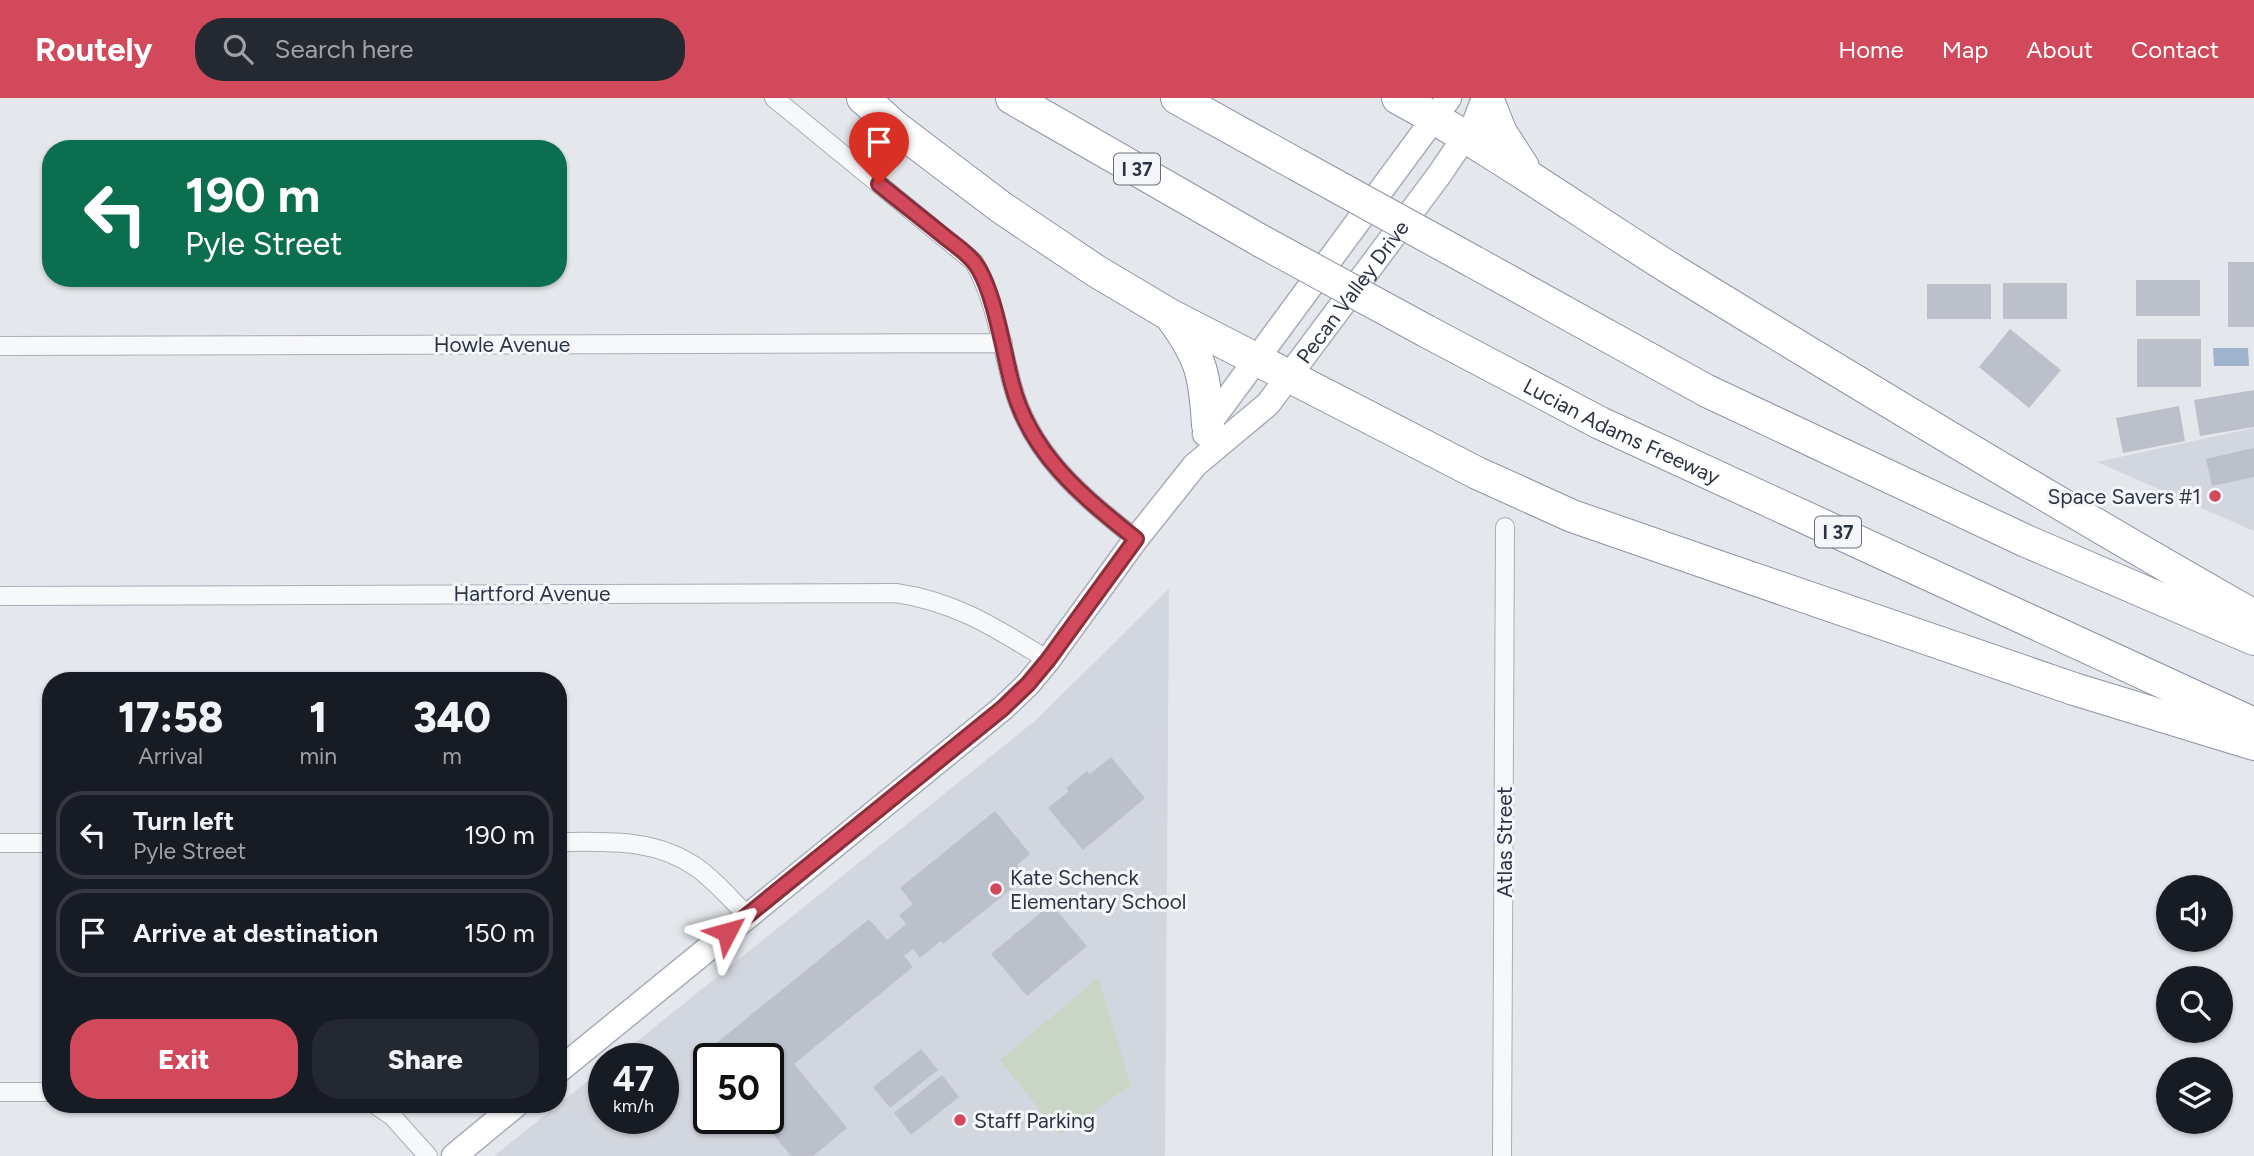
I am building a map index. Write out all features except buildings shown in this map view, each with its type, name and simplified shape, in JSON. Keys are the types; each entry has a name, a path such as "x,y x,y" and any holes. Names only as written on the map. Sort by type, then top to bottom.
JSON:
{"highway":[{"path":"863,98 895,127 1002,208 1076,258 1170,315 1406,439 1572,516 2074,689 2254,744"},
{"name":"Lucian Adams Freeway","path":"1012,98 1261,241 1600,423 2254,724"},
{"path":"1177,98 1707,391 2026,541 2254,639"},
{"path":"1398,98 1442,108 1465,136 1650,255 2070,511 2254,616"},
{"path":"1486,98 1501,132 1530,177"},
{"path":"1170,315 1192,345 1200,362 1208,425"}],"main road":[{"name":"Pecan Valley Drive","path":"567,1064 1003,708 1028,684 1195,465 1268,404 1475,122 1486,98"},
{"name":"Pecan Valley Drive","path":"1195,465 1208,425 1442,108"},
{"path":"454,1156 506,1113"}],"street":[{"path":"774,98 974,262 986,287 1022,414 1065,479 1083,497 1136,539"},
{"name":"Howle Avenue","path":"0,345 1003,343"},
{"name":"Atlas Street","path":"1502,1156 1505,527"},
{"name":"Hartford Avenue","path":"0,596 897,593 965,611 1048,660"},
{"path":"567,842 631,842 672,853 707,876 747,916"},
{"path":"0,844 42,843"},
{"path":"0,1092 42,1092"},
{"path":"387,1113 428,1156"}],"shaded area":[{"name":"Space Savers #1","path":"2254,428 2254,531 2097,462"},
{"name":"Kate Schenck Elementary School","path":"1169,589 1165,1156 494,1156 548,1113 567,1113 567,1098 588,1081 588,1134 679,1134 679,1043 635,1043 1036,720"}],"green space":[{"path":"1098,978 1131,1085 1060,1135 1000,1060"}],"water":[{"path":"2213,348 2248,348 2249,366 2214,366"}],"place":[{"name":"Space Savers #1","path":"2215,496"},
{"name":"Kate Schenck Elementary School","path":"996,889"},
{"name":"Staff Parking","path":"960,1120"}],"route":[{"path":"727,932 1003,708 1028,684 1136,539 1083,497 1065,479 1022,414 986,287 974,262 879,184"}]}
